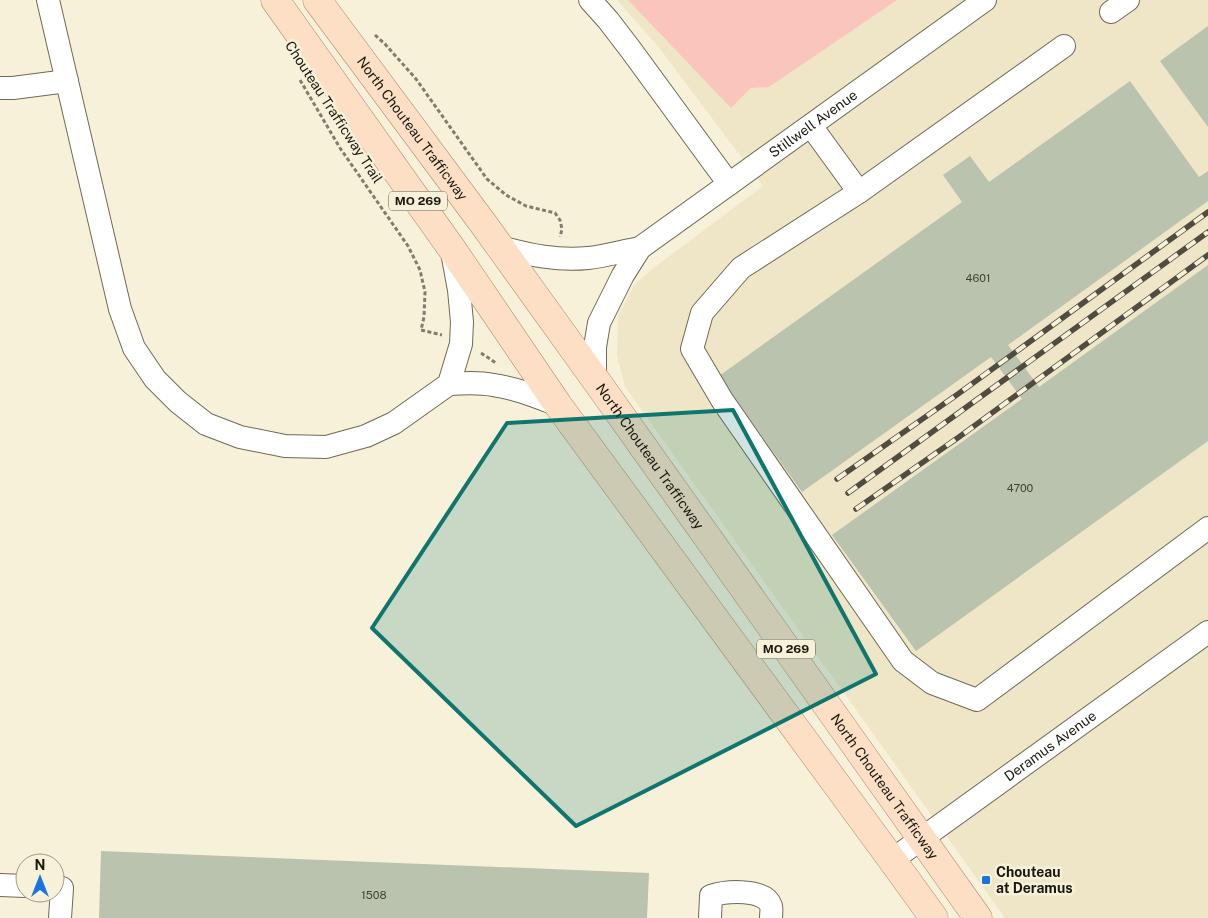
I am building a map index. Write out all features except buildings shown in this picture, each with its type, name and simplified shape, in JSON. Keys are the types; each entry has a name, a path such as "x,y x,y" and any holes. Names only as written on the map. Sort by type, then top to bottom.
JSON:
{"main road":[{"name":"MO 269","path":"275,0 452,249 558,405 934,918"},
{"name":"North Chouteau Trafficway","path":"316,0 596,379 978,918"}],"street":[{"path":"48,0 120,309 134,348 155,379 178,402 206,424 240,437 285,446 326,447 366,436 394,423 449,384 474,383 502,386 558,405"},
{"path":"590,0 631,50 729,184"},
{"name":"Stillwell Avenue","path":"596,379 595,347 599,323 623,275 640,248 985,0"},
{"path":"1064,46 859,192 741,268 702,313 692,349 722,400 903,661 932,683 977,700 1208,528"},
{"path":"0,88 67,81"},
{"path":"811,126 859,192"},
{"name":"Stillwell Avenue","path":"500,247 552,258 587,258 640,248"},
{"path":"449,384 461,340 462,322 460,290 452,249"},
{"name":"Deramus Avenue","path":"892,860 1208,632"},
{"path":"0,885 15,886"},
{"path":"710,918 711,896 721,893 751,893 765,897 771,907 771,918"},
{"path":"60,918 61,903"}],"path":[{"path":"373,33 416,79 487,179 506,195 526,206 555,213 560,220 562,229 558,247 552,258"},
{"name":"Chouteau Trafficway Trail","path":"299,78 340,148 408,246 420,270 426,292 422,330 461,340 503,368 502,386"}],"highlighted area":[{"path":"733,410 876,674 576,826 372,628 507,423"}],"shaded area":[{"path":"617,0 1208,0 1208,918 1005,918 625,387 617,356 618,316 635,284 656,266 763,186 660,49"},
{"path":"628,0 897,0 769,87 751,88 731,108"}],"railway":[{"path":"837,479 958,394 1208,212"},
{"path":"848,493 1208,232"},
{"path":"856,509 959,437 1208,255"}],"place":[{"name":"Chouteau at Deramus","path":"986,880"}]}
